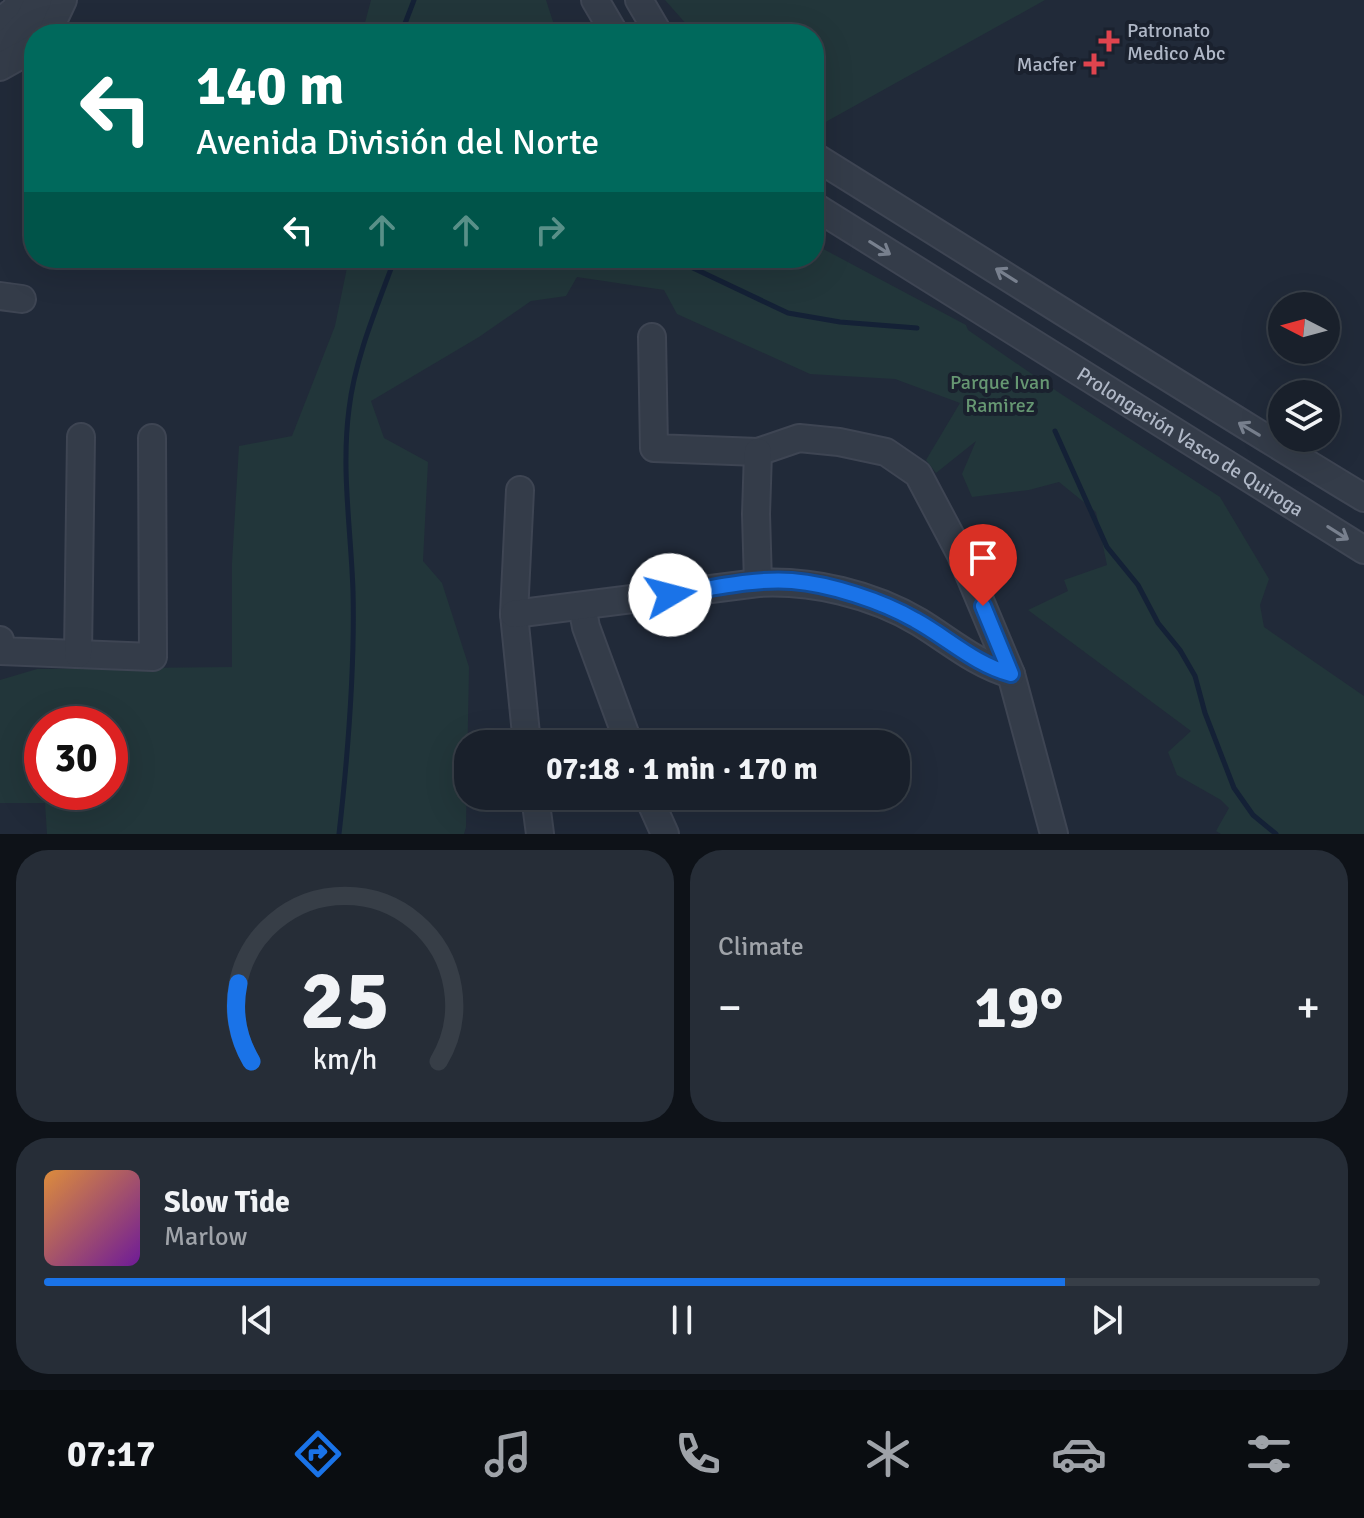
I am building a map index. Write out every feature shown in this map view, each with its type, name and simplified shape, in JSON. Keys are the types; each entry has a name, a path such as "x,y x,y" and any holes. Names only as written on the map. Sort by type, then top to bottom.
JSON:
{"street":[{"path":"0,22 15,10 20,0"},
{"path":"25,24 38,0"},
{"path":"52,24 63,0"},
{"path":"595,0 609,24"},
{"path":"639,0 653,24"},
{"path":"0,50 24,25"},
{"path":"0,67 24,54"},
{"name":"Prolongación Vasco de Quiroga","path":"824,162 1151,369 1364,498"},
{"name":"Prolongación Vasco de Quiroga","path":"824,212 1364,550"},
{"path":"1028,341 1052,304"},
{"path":"652,337 654,448 758,452 799,438 839,442 886,452 918,474 961,555 1011,674 1054,834"},
{"path":"78,654 81,437"},
{"path":"0,640 1,651 153,657 152,438"},
{"path":"758,452 758,583"},
{"path":"520,490 514,614 526,730"},
{"path":"514,614 790,581 813,584 892,608 974,659 1011,674"},
{"path":"582,606 586,627 624,730"},
{"path":"537,810 540,834"},
{"path":"654,810 665,834"}],"green space":[{"path":"371,0 546,0 554,24 365,24"},
{"path":"665,0 1045,0 824,123 824,24 686,24"},
{"name":"Parque Ivan Ramirez","path":"824,249 966,325 968,330 1058,392 1220,497 1269,579 1260,605 1264,627 1364,696 1364,834 1221,834 1216,831 1229,808 1221,800 1177,775 1168,752 1191,731 1028,610 1068,591 1064,580 1107,565 1096,512 1059,482 1029,490 972,497 962,474 976,441 936,473 926,460 960,403 895,379 810,374 677,314 664,290 577,277 566,296 531,301 479,337 371,401 384,438 428,462 423,561 442,583 469,667 468,730 454,730 454,810 466,810 464,834 47,834 45,810 128,810 128,706 24,706 24,803 0,803 0,680 37,669 232,667 232,563 239,446 292,436 335,326 347,268 824,268"}],"waterway":[{"path":"405,24 414,0"},
{"path":"339,834 353,652 353,591 346,477 349,409 361,352 391,268"},
{"path":"693,268 788,313 840,322 917,328"},
{"path":"1055,431 1107,547 1138,585 1158,623 1180,650 1195,676 1205,713 1234,788 1253,815 1276,834"}],"place":[{"name":"Patronato Medico Abc","path":"1109,41"},
{"name":"Macfer","path":"1094,64"}],"route":[{"path":"670,595 758,583 790,581 813,584 892,608 974,659 1011,674 983,606"}]}
